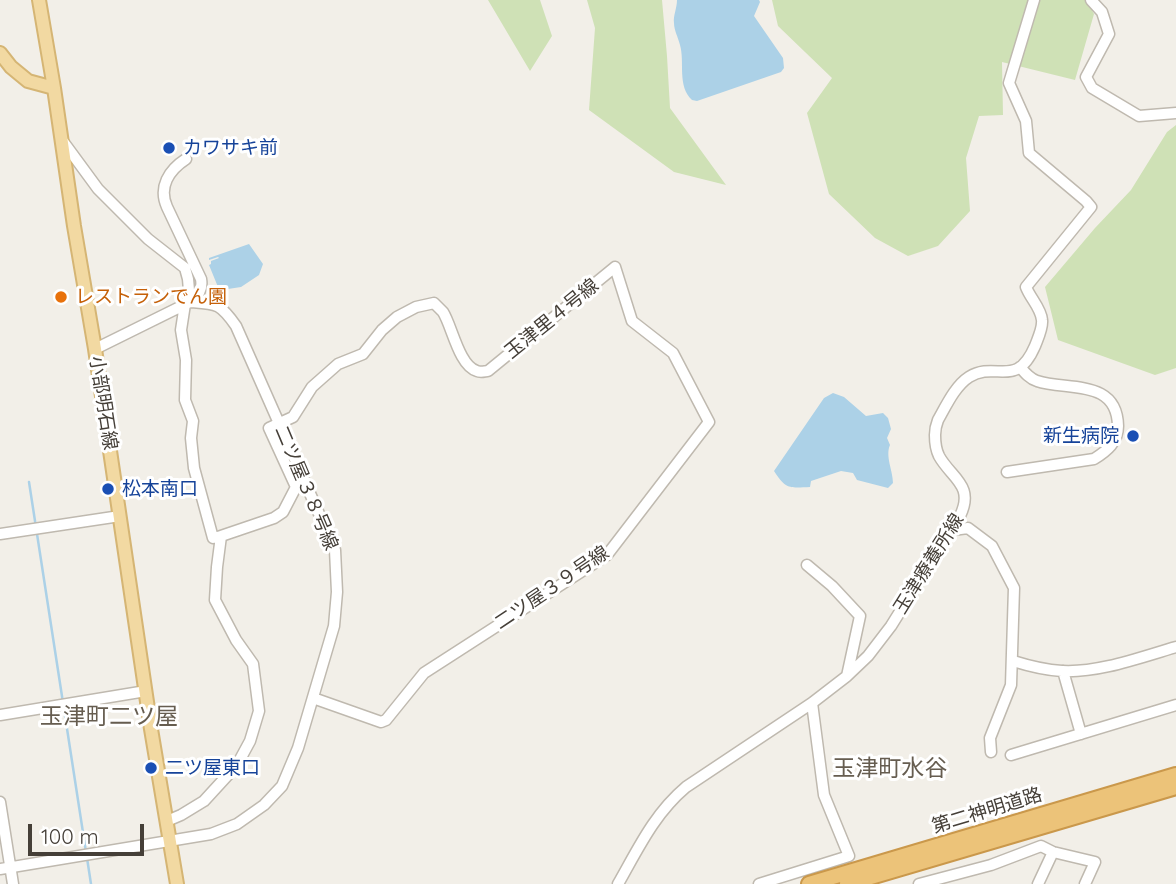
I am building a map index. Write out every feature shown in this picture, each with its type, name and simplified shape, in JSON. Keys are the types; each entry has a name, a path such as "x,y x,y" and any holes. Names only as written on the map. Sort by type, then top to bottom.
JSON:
{"highway":[{"name":"第二神明道路","path":"810,884 1176,775"},
{"name":"第二神明道路","path":"847,884 1176,787"}],"main road":[{"name":"小部明石線","path":"39,0 177,884"},
{"path":"0,53 11,67 28,81 54,88"}],"street":[{"path":"1007,472 1094,459 1104,453 1116,438 1117,414 1102,394 1077,387 1037,382 1020,368 1032,352 1041,331 1042,320 1026,287 1091,207 1029,153 1026,121 1009,83 1034,0"},
{"path":"1091,0 1102,12 1109,34 1086,77 1092,88 1139,116 1176,113"},
{"path":"62,139 98,189 148,239 185,268 188,279 187,303 181,330 186,360 185,400 193,421 191,438 194,468 213,538 274,518 283,512 290,500 296,487 269,428 280,423"},
{"path":"95,349 187,303 197,296 202,286 195,263 164,195 166,178 171,170 186,159"},
{"name":"玉津里４号線","path":"280,423 293,417 312,387 338,364 363,354 382,330 397,317 416,307 434,303 442,311 458,350 473,370 479,372 488,370 615,267"},
{"name":"二ツ屋３９号線","path":"313,698 381,722 386,720 424,673 607,555 709,422 673,353 632,321 615,267"},
{"name":"二ツ屋３８号線","path":"5,868 169,842 211,834 237,824 264,804 282,786 298,748 334,626 337,592 335,550 236,326 225,310 211,303 187,303"},
{"name":"玉津療養所線","path":"618,884 650,826 672,799 812,702 847,676 868,656 891,626 964,509 963,485 939,456 935,444 937,422 962,382 971,375 1020,368"},
{"path":"0,534 120,516"},
{"path":"953,530 968,527 992,546 1014,588 1011,685 990,737 991,752"},
{"path":"167,821 204,801 237,765 250,741 259,711 253,664 236,640 215,600 221,536"},
{"path":"807,565 832,586 860,616 847,676"},
{"path":"1013,661 1032,667 1063,671 1096,669 1176,647"},
{"path":"1063,671 1081,734"},
{"path":"0,715 146,691"},
{"path":"759,884 849,856 824,795 812,702"},
{"path":"1011,755 1176,705"},
{"path":"0,802 5,868 13,884"},
{"path":"919,884 991,865 1041,846 1053,852 1095,862 1085,884"},
{"path":"1038,884 1053,852"}],"green space":[{"path":"488,0 540,0 552,36 530,71"},
{"path":"587,0 662,0 670,108 726,185 674,172 589,110 595,28"},
{"path":"772,0 1087,0 1094,14 1075,80 1002,62 1003,115 979,116 966,158 970,211 938,246 908,256 875,238 829,194 807,113 832,78 778,26"},
{"path":"1176,125 1176,368 1155,375 1058,340 1045,287 1131,190 1167,132"}],"water":[{"path":"677,0 759,0 754,16 783,58 784,68 781,72 697,101 692,100 684,88 681,52 674,26"},
{"path":"249,244 263,264 259,275 241,287 215,291 218,287 209,265 211,261 219,258 209,258"},
{"path":"833,393 844,397 866,416 883,413 888,418 891,429 887,438 890,445 888,454 893,483 888,488 857,480 853,473 841,471 811,481 810,487 792,487 785,484 774,471 824,398"}],"waterway":[{"path":"29,482 86,852"},
{"path":"87,858 91,884"}],"place":[{"name":"カワサキ前","path":"169,148"},
{"name":"レストランでん園","path":"61,297"},
{"name":"新生病院","path":"1133,436"},
{"name":"松本南口","path":"108,489"},
{"name":"二ツ屋東口","path":"151,768"}],"district":[{"name":"玉津町二ツ屋","path":"109,717"},
{"name":"玉津町水谷","path":"890,769"}]}
